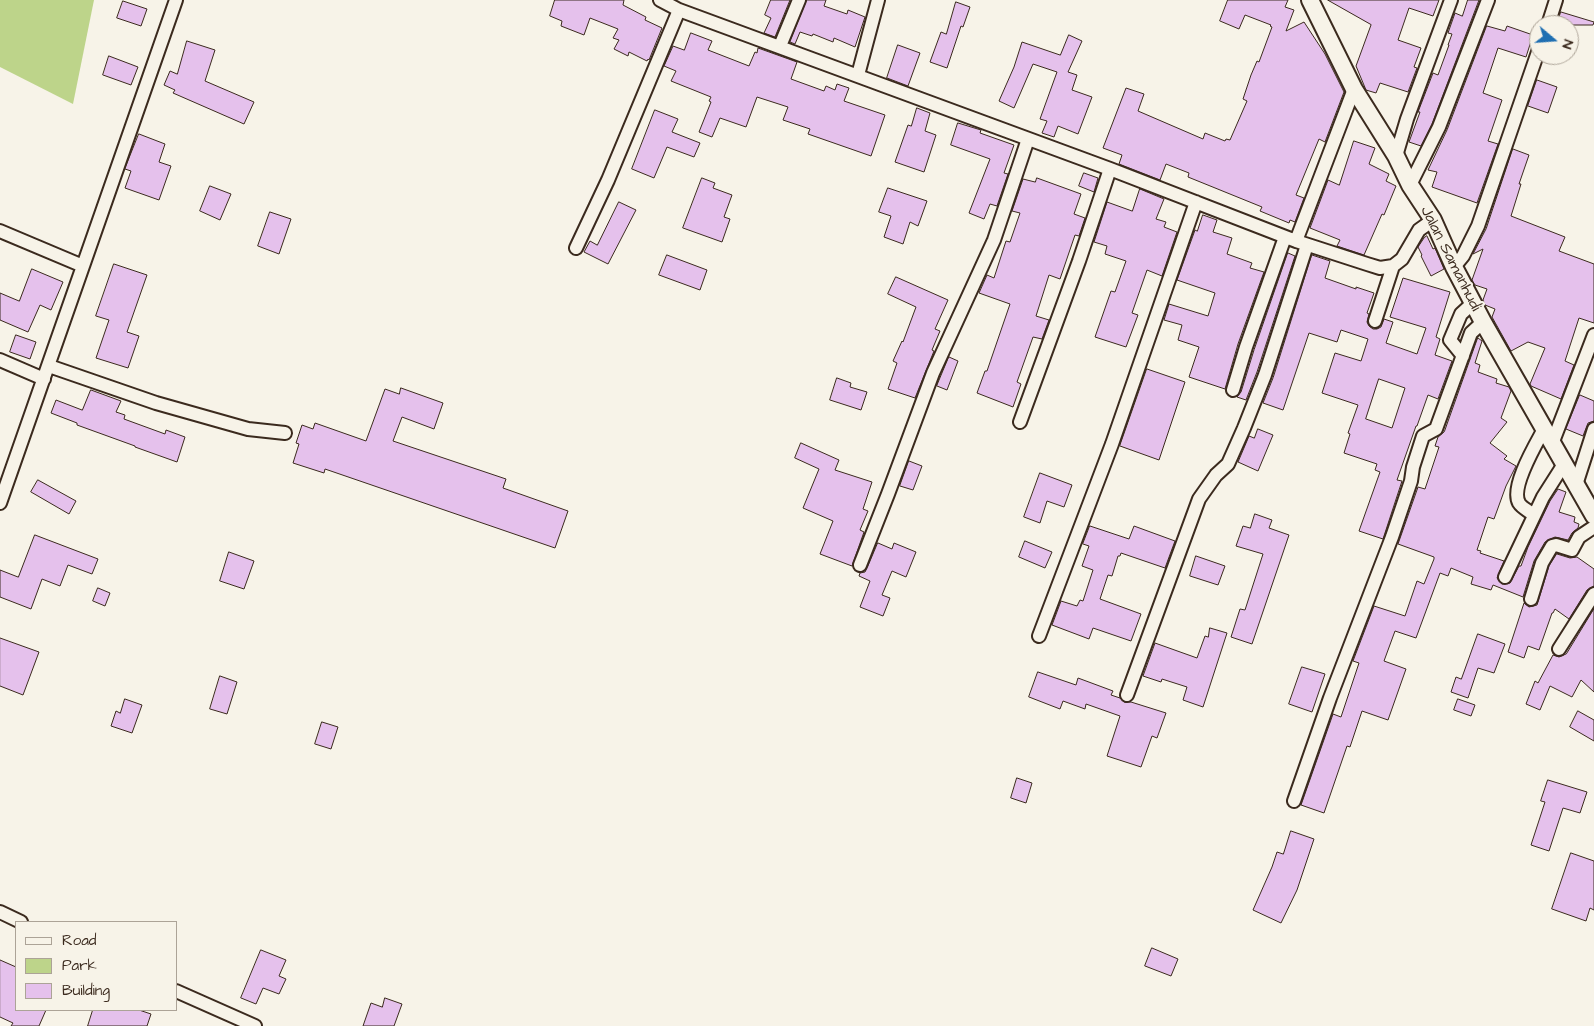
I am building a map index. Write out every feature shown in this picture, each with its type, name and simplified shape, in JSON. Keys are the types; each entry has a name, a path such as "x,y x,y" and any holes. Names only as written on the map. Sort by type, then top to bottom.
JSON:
{"street":[{"path":"0,503 176,0"},
{"path":"660,0 679,10 1110,169 1296,241 1380,268 1394,266"},
{"path":"780,46 799,0"},
{"path":"858,75 878,0"},
{"name":"Jalan Samanhudi","path":"1310,0 1354,89 1396,156 1410,185 1433,220 1454,267 1483,322 1594,516"},
{"path":"1396,156 1407,119 1451,0"},
{"path":"1410,185 1439,127 1488,0"},
{"path":"1551,15 1556,0"},
{"path":"576,248 608,180 679,10"},
{"path":"1454,267 1463,256 1478,226 1534,65"},
{"path":"1233,390 1246,347 1296,241 1354,89"},
{"path":"860,566 933,373 994,240 1028,139"},
{"path":"1020,422 1079,261 1110,169"},
{"path":"1038,636 1112,444 1196,202"},
{"path":"1374,321 1394,266 1402,259 1419,230 1433,220"},
{"path":"0,231 83,266"},
{"path":"1127,695 1199,499 1204,490 1232,458 1256,399 1296,241"},
{"path":"1463,356 1450,340 1461,314 1473,303"},
{"path":"1294,801 1330,698 1392,536 1411,482 1413,467 1423,436 1436,429 1471,333 1483,322"},
{"path":"1552,444 1594,335"},
{"path":"0,360 44,379"},
{"path":"49,366 156,403 248,429 285,433"},
{"path":"1534,515 1519,504 1516,497 1521,476 1544,429"},
{"path":"1576,485 1594,429"},
{"path":"1506,577 1534,515 1552,481 1564,464"},
{"path":"1531,599 1542,563 1552,546 1556,545 1572,550 1579,537 1594,527"},
{"path":"1559,649 1594,594"},
{"path":"0,912 19,921"},
{"path":"178,993 255,1026"}],"green space":[{"path":"0,0 94,0 73,104 0,67"}],"building":[{"path":"555,0 624,0 623,5 646,17 645,20 662,28 649,60 647,61 629,52 628,56 614,49 619,40 613,38 618,29 590,18 584,35 561,26 562,21 550,16"},
{"path":"771,0 790,0 775,37 764,33 771,18 765,15"},
{"path":"807,0 826,0 824,6 847,14 848,10 865,17 855,47 834,38 833,42 813,34 812,36 800,32 795,44 790,42"},
{"path":"1228,0 1288,0 1285,7 1294,10 1286,31 1304,22 1325,54 1344,92 1325,142 1319,139 1296,195 1304,198 1295,222 1290,220 1289,223 1260,211 1262,207 1188,177 1189,173 1166,164 1160,180 1119,164 1122,155 1103,148 1126,88 1144,94 1138,111 1203,139 1205,133 1225,141 1226,139 1230,140 1247,101 1243,99 1251,75 1257,61 1259,62 1272,27 1245,15 1239,29 1220,21"},
{"path":"1328,0 1439,0 1433,16 1409,8 1398,40 1421,48 1414,67 1417,68 1408,92 1380,83 1376,93 1366,90 1356,66 1371,25"},
{"path":"1468,0 1479,0 1432,124 1421,146 1409,142 1433,73 1438,75 1449,45 1452,34 1448,33 1455,13 1462,16"},
{"path":"123,1 147,9 141,26 117,18"},
{"path":"956,2 970,7 963,27 961,26 947,68 930,62 941,32 946,34"},
{"path":"1561,12 1571,15 1560,15"},
{"path":"1579,17 1594,22 1593,25 1579,25"},
{"path":"1487,26 1505,31 1507,26 1529,34 1529,48 1526,57 1498,48 1483,93 1502,100 1488,141 1498,144 1477,203 1432,187 1437,172 1428,170 1447,130"},
{"path":"691,33 712,41 708,50 749,66 758,48 797,62 791,79 824,91 826,86 835,90 837,84 849,88 844,101 885,115 871,156 808,134 810,129 783,120 788,107 757,97 746,127 720,118 712,137 699,132 711,102 709,101 711,97 671,81 676,71 664,66 673,46 684,50"},
{"path":"1069,35 1082,41 1068,72 1077,75 1072,90 1092,97 1078,134 1058,126 1054,137 1042,133 1047,121 1040,119 1057,72 1033,64 1014,108 999,101 1014,67 1022,42 1060,55"},
{"path":"187,41 215,50 205,81 254,102 244,124 173,93 175,90 164,85 170,71 177,74"},
{"path":"898,45 920,53 908,86 887,78"},
{"path":"109,56 138,67 131,85 103,75"},
{"path":"1537,80 1557,87 1548,113 1528,106"},
{"path":"917,108 930,113 925,131 936,135 924,172 895,162 908,125 911,126"},
{"path":"655,110 678,119 672,132 700,143 694,157 667,147 654,178 632,169"},
{"path":"958,123 981,130 980,133 1014,145 1004,173 1008,174 997,206 990,204 984,219 969,213 990,159 951,145"},
{"path":"139,134 165,144 159,162 171,166 159,200 125,188 131,171 125,169"},
{"path":"1354,141 1375,148 1369,164 1389,174 1386,181 1396,186 1364,255 1337,246 1340,240 1310,228 1328,180 1339,185"},
{"path":"1513,149 1529,155 1511,216 1565,237 1559,251 1594,264 1594,323 1579,318 1565,361 1574,365 1561,399 1530,384 1545,348 1528,342 1511,351 1492,317 1495,309 1485,305 1483,300 1487,289 1475,285 1472,280 1483,249 1473,254 1486,229"},
{"path":"1084,173 1098,178 1094,192 1079,186"},
{"path":"702,178 715,183 713,188 732,195 724,217 730,219 722,242 683,228"},
{"path":"1037,178 1081,194 1074,214 1085,218 1079,236 1075,235 1060,279 1049,275 1036,316 1049,320 1042,339 1033,337 1017,382 1021,384 1013,407 977,393 985,371 987,371 1010,304 979,293 987,275 994,278 1006,241 1010,242 1020,213 1012,211 1023,179 1035,182"},
{"path":"210,186 231,194 220,220 200,211"},
{"path":"888,188 927,201 918,226 910,222 903,244 884,237 891,216 879,212"},
{"path":"1140,189 1164,199 1156,219 1166,222 1164,227 1177,232 1162,276 1147,270 1132,313 1138,315 1126,347 1095,337 1111,291 1115,292 1126,261 1105,254 1107,246 1094,242 1107,202 1132,211"},
{"path":"619,202 636,210 608,264 584,252 590,241 597,245"},
{"path":"270,212 291,219 279,254 258,246"},
{"path":"1203,215 1217,220 1213,232 1232,238 1227,254 1252,263 1250,268 1264,272 1238,344 1225,389 1189,377 1199,347 1178,340 1182,325 1164,320 1169,304 1208,316 1215,293 1177,280 1195,230 1197,231"},
{"path":"1427,236 1433,249 1435,248 1444,269 1431,276 1418,247"},
{"path":"1288,253 1295,256 1246,400 1237,397 1241,392"},
{"path":"667,255 707,270 700,290 659,275"},
{"path":"1312,255 1330,261 1325,278 1374,293 1367,313 1369,314 1367,322 1369,326 1377,329 1381,327 1384,319 1393,322 1386,343 1417,354 1426,328 1390,317 1403,278 1450,292 1436,337 1440,339 1435,355 1452,361 1438,399 1428,395 1397,480 1402,481 1383,539 1359,531 1380,472 1375,470 1377,464 1344,453 1350,434 1348,433 1358,405 1322,393 1335,353 1361,361 1368,339 1341,330 1337,342 1309,333 1283,410 1263,403 1273,378","holes":["1379,379 1405,388 1392,428 1366,419"]},
{"path":"114,264 147,275 127,332 139,336 128,368 96,358 109,320 96,316"},
{"path":"32,269 63,282 51,310 40,305 28,332 0,320 0,293 19,301"},
{"path":"896,277 948,300 935,329 940,331 915,398 888,389 897,363 893,361 903,342 916,307 888,294"},
{"path":"16,335 36,342 30,359 10,352"},
{"path":"1478,338 1482,341 1475,363 1480,365 1478,372 1497,379 1496,383 1509,387 1511,391 1501,418 1507,422 1490,443 1507,456 1504,459 1516,466 1506,486 1494,519 1488,517 1477,550 1481,551 1480,553 1504,561 1497,578 1502,584 1510,583 1519,566 1521,566 1550,501 1558,489 1566,492 1559,512 1575,517 1574,522 1579,524 1578,528 1568,540 1555,537 1545,542 1534,561 1523,597 1493,585 1491,590 1471,584 1473,577 1451,568 1448,576 1440,573 1416,638 1395,631 1384,661 1406,669 1388,720 1362,711 1350,747 1347,746 1324,813 1301,805 1333,714 1341,717 1359,663 1353,661 1374,606 1405,616 1417,581 1424,584 1434,559 1434,557 1398,544 1418,487 1425,489 1439,447 1435,446 1438,437 1444,432"},
{"path":"949,357 958,361 947,390 937,386"},
{"path":"1147,369 1185,382 1159,460 1120,446"},
{"path":"837,378 851,383 850,387 867,392 861,410 830,400"},
{"path":"401,388 443,403 434,429 402,417 393,441 506,479 503,488 568,511 555,548 325,469 324,473 293,463 299,444 296,443 302,425 313,429 315,423 366,441 385,389 399,394"},
{"path":"91,390 121,401 116,412 125,415 124,419 165,434 166,430 185,437 177,462 77,425 77,423 51,413 56,400 82,410"},
{"path":"1580,395 1594,401 1594,421 1588,423 1583,436 1566,429"},
{"path":"1258,429 1273,435 1258,471 1238,462 1249,436 1254,438"},
{"path":"801,443 839,460 835,470 872,482 863,509 868,511 860,530 864,532 852,566 820,554 833,521 803,508 819,469 795,458"},
{"path":"909,461 922,466 913,490 900,486"},
{"path":"1040,473 1072,485 1064,507 1047,501 1040,523 1024,517"},
{"path":"38,480 76,501 69,514 31,492"},
{"path":"1255,514 1272,520 1269,528 1289,535 1252,644 1231,637 1240,609 1245,610 1263,554 1236,546 1243,526 1250,528"},
{"path":"1090,526 1129,539 1134,526 1175,541 1165,568 1121,553 1118,556 1112,576 1108,575 1100,599 1141,614 1131,641 1093,628 1089,639 1052,625 1061,601 1077,606 1080,600 1083,601 1093,570 1082,566 1089,546 1083,544"},
{"path":"35,535 98,559 92,574 68,565 60,586 42,579 31,609 0,597 0,570 18,577"},
{"path":"1025,541 1052,552 1045,568 1019,557"},
{"path":"878,543 892,549 894,543 916,552 906,577 892,571 882,595 890,598 883,616 860,607 870,581 859,576 860,573 865,572"},
{"path":"229,552 254,561 244,589 220,581"},
{"path":"1557,554 1570,558 1577,557 1594,569 1594,586 1587,590 1569,619 1555,609 1539,650 1528,646 1524,658 1508,652 1524,603 1529,607 1537,605 1549,566"},
{"path":"1196,556 1225,566 1218,585 1190,576"},
{"path":"98,588 110,593 105,606 93,601"},
{"path":"1594,609 1594,692 1581,680 1572,697 1550,686 1540,710 1526,704 1535,681 1538,683 1553,655 1559,657 1566,654"},
{"path":"1210,628 1227,633 1203,707 1183,700 1187,687 1162,679 1161,682 1143,676 1155,643 1197,658 1205,636 1208,637"},
{"path":"1478,634 1505,644 1494,673 1478,668 1468,698 1451,692 1456,677 1461,679"},
{"path":"0,638 39,652 23,695 0,686"},
{"path":"1302,667 1325,674 1312,712 1289,704"},
{"path":"1038,672 1076,685 1078,678 1113,691 1111,695 1120,698 1124,702 1131,702 1166,713 1157,738 1152,736 1141,767 1107,756 1120,716 1086,704 1085,709 1063,701 1060,709 1029,697"},
{"path":"220,676 237,682 227,714 210,709"},
{"path":"125,699 142,705 132,733 111,726 116,711 120,713"},
{"path":"1458,699 1475,705 1471,716 1454,710"},
{"path":"1578,711 1594,720 1594,741 1570,727"},
{"path":"322,722 338,727 331,749 315,744"},
{"path":"1017,778 1032,783 1026,803 1011,798"},
{"path":"1548,780 1587,792 1580,813 1563,808 1549,851 1531,845 1545,802 1541,801"},
{"path":"1291,831 1314,839 1297,890 1281,923 1253,910 1277,852 1283,854"},
{"path":"1571,853 1594,861 1594,910 1590,908 1586,921 1552,909"},
{"path":"1152,948 1178,959 1171,976 1145,966"},
{"path":"261,950 286,960 279,976 286,979 279,994 263,988 256,1004 241,998"},
{"path":"0,960 15,967 15,1011 46,1011 39,1026 11,1026 13,1023 0,1017"},
{"path":"385,998 402,1004 394,1026 363,1026 371,1003 382,1007"},
{"path":"93,1011 142,1011 151,1014 147,1026 88,1026"}]}
